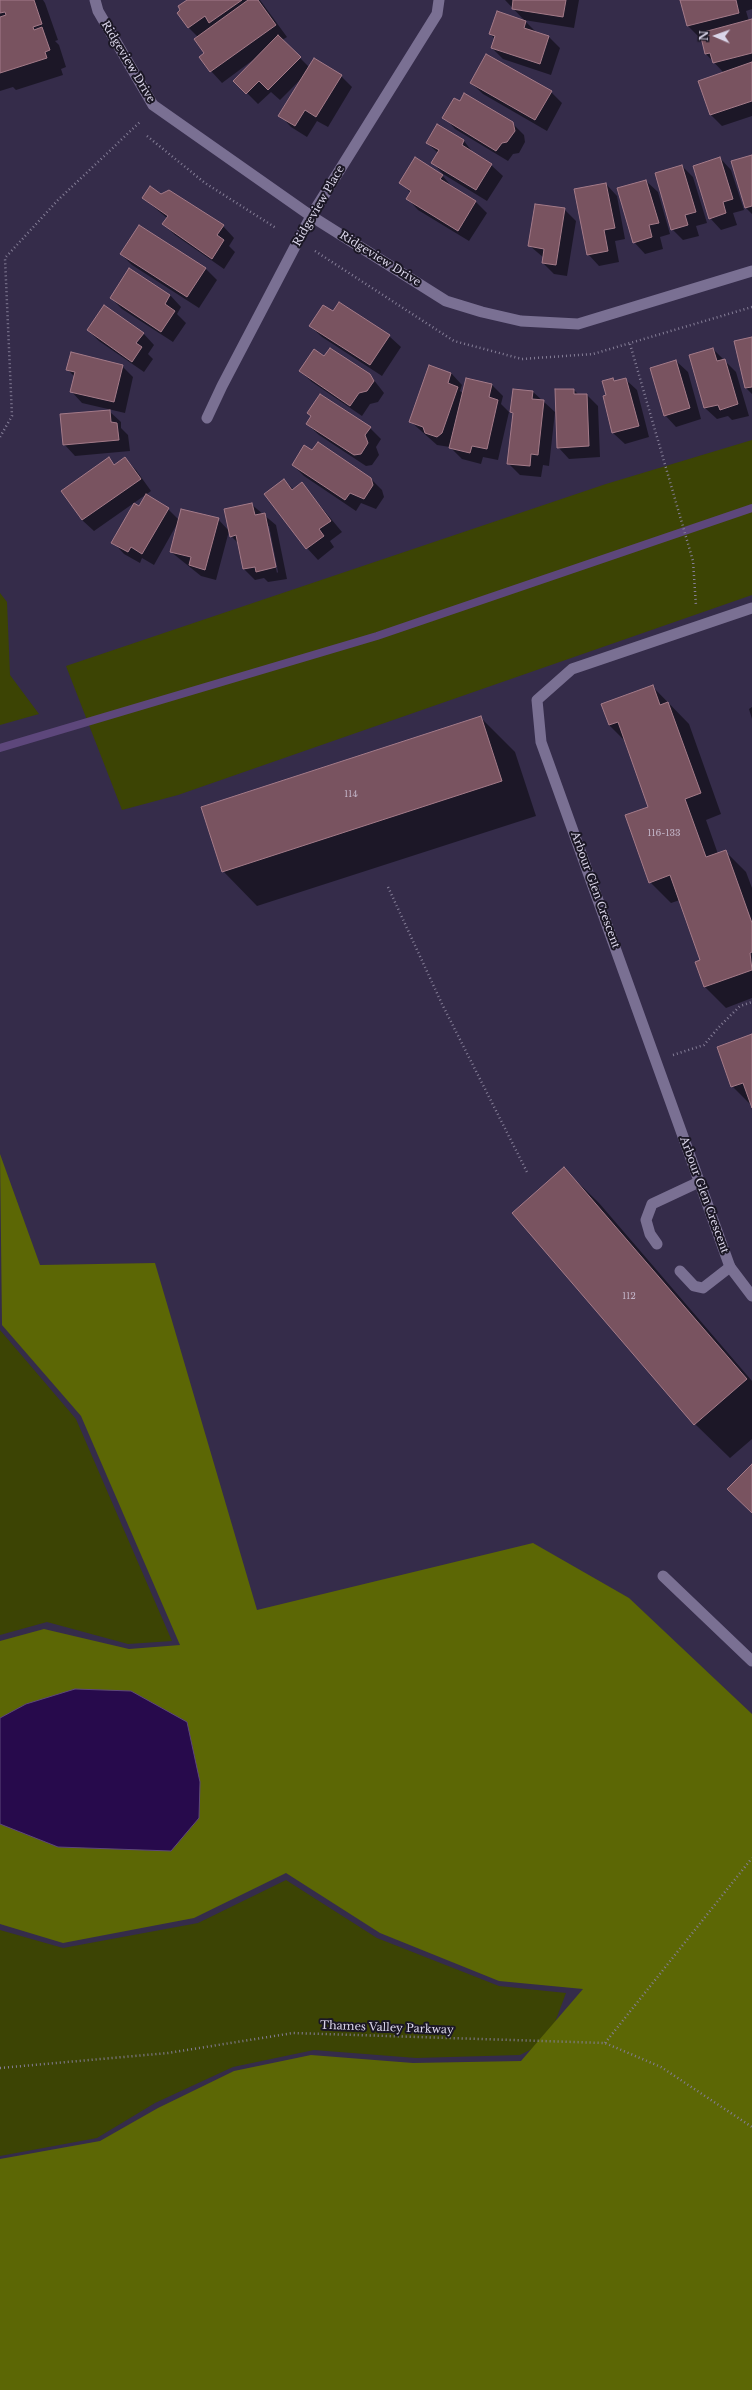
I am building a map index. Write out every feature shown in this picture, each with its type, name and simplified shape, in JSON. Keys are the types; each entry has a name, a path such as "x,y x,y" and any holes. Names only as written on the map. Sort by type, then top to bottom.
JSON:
{"street":[{"name":"Ridgeview Drive","path":"95,0 98,11 153,104 311,216 446,301 482,312 521,321 578,324 752,271"},
{"name":"Ridgeview Place","path":"207,418 222,386 311,216 438,14 439,0"},
{"name":"Arbour Glen Crescent","path":"752,608 572,669 537,700 541,742 699,1182 730,1267 752,1296"},
{"path":"657,1244 650,1234 646,1220 652,1204 699,1182"},
{"path":"680,1271 694,1286 703,1288 730,1267"},
{"path":"663,1576 752,1661"}],"path":[{"path":"0,437 12,416 5,258 58,200 142,120"},
{"path":"147,136 205,183 276,228"},
{"path":"630,344 693,561 697,626"},
{"path":"388,887 442,1004 528,1174"},
{"path":"656,1061 704,1045 718,1028 740,1006 752,1002"},
{"path":"605,2042 752,1858"},
{"name":"Thames Valley Parkway","path":"0,2068 168,2053 293,2033 605,2042 661,2067 752,2127"}],"green space":[{"path":"752,440 752,595 178,795 122,810 66,666 606,484"},
{"path":"0,593 7,602 10,675 39,714 0,725"},
{"path":"0,1154 40,1265 155,1263 257,1610 533,1543 629,1598 752,1714 752,2390 0,2390 0,2159 100,2141 158,2108 234,2071 311,2055 413,2063 521,2061 583,1989 499,1981 380,1933 286,1873 194,1918 63,1943 0,1924 0,1641 44,1629 129,1649 180,1645 81,1416 2,1325"},
{"path":"0,1330 76,1419 172,1641 128,1644 47,1622 0,1635"},
{"path":"286,1880 377,1938 499,1986 566,1993 548,2041 520,2055 416,2058 314,2050 233,2067 155,2103 97,2138 0,2156 0,1930 63,1948 198,1923"}],"shaded area":[{"path":"75,1689 131,1691 187,1722 200,1782 199,1818 171,1851 58,1847 0,1824 0,1718 26,1704"}],"building":[{"path":"0,0 34,0 42,24 33,27 34,30 42,27 50,50 45,52 47,58 0,73 0,17 6,15 5,12 0,13"},
{"path":"187,0 242,0 209,23 205,16 188,28 177,13 180,10 178,6"},
{"path":"248,0 258,0 276,25 210,72 199,57 204,53 194,39"},
{"path":"513,0 566,0 563,17 512,9"},
{"path":"680,0 736,0 739,13 687,26"},
{"path":"497,11 526,21 524,28 549,36 540,64 491,48 495,36 489,34"},
{"path":"752,19 752,53 713,63 710,53 705,54 700,33"},
{"path":"278,35 301,57 268,90 259,81 246,94 233,81"},
{"path":"486,54 552,91 535,120 470,83"},
{"path":"314,58 342,75 316,117 305,110 295,126 278,116"},
{"path":"752,62 752,101 710,115 698,81"},
{"path":"464,93 513,122 515,131 507,142 502,143 496,151 442,118 454,98 460,101"},
{"path":"437,124 464,140 462,145 492,164 476,190 431,163 439,150 426,143"},
{"path":"752,155 752,206 745,208 731,161"},
{"path":"415,157 443,175 440,179 476,201 458,231 406,199 411,191 399,183"},
{"path":"720,157 733,199 723,202 726,213 709,219 693,166"},
{"path":"682,165 696,212 685,215 688,225 671,230 655,173"},
{"path":"646,180 659,223 649,225 652,237 633,243 617,188"},
{"path":"606,183 615,228 604,230 608,251 587,255 574,189"},
{"path":"150,186 161,194 169,190 224,225 217,235 224,240 212,259 162,224 168,216 142,198"},
{"path":"535,204 565,208 556,265 542,263 544,249 528,246"},
{"path":"139,225 206,268 187,297 120,254"},
{"path":"129,268 170,295 165,304 175,311 161,332 110,298"},
{"path":"339,302 390,335 370,365 309,326 323,305 333,311"},
{"path":"104,305 144,333 136,343 142,347 132,362 87,330"},
{"path":"752,337 752,387 745,388 734,341"},
{"path":"330,348 370,374 374,381 367,391 359,393 350,406 299,371 314,349 324,356"},
{"path":"713,348 717,361 725,359 738,404 720,410 718,405 704,408 689,355"},
{"path":"71,352 123,365 114,402 70,392 75,372 66,370"},
{"path":"676,360 690,408 664,416 650,368"},
{"path":"429,365 451,373 448,383 458,387 442,433 437,437 425,433 423,427 409,422"},
{"path":"466,378 492,384 489,397 498,400 487,449 472,446 470,453 449,448"},
{"path":"613,378 614,381 626,378 639,426 612,433 603,396 606,395 602,381"},
{"path":"513,389 533,391 532,399 544,400 538,455 531,454 530,466 507,464 513,413 510,412"},
{"path":"555,389 574,389 574,394 587,394 589,446 557,448"},
{"path":"320,394 371,427 365,435 368,443 361,454 354,455 306,424 311,416 307,413"},
{"path":"110,410 111,422 117,423 119,440 63,445 60,414"},
{"path":"318,442 371,478 373,485 364,499 350,493 345,500 292,465 304,445 312,450"},
{"path":"109,457 114,465 125,457 141,479 82,520 61,491"},
{"path":"284,479 292,490 302,482 331,521 319,529 324,536 306,549 264,494"},
{"path":"146,494 169,508 142,554 131,547 128,552 111,543 134,503 139,506"},
{"path":"252,503 255,515 265,513 276,567 256,572 255,567 243,569 236,535 230,537 224,509"},
{"path":"181,509 219,518 205,570 189,565 191,557 170,552"},
{"path":"653,685 660,705 668,702 701,793 685,799 706,857 726,850 752,923 752,952 750,953 752,970 704,987 695,962 700,960 670,875 649,883 625,815 648,807 618,722 609,725 601,704"},
{"path":"481,716 502,781 222,872 201,807"},
{"path":"752,1034 752,1108 743,1083 731,1087 717,1047"},
{"path":"564,1167 747,1379 694,1425 512,1213"},
{"path":"752,1464 752,1513 727,1489"}],"waterway":[{"path":"0,748 377,636 752,508"}]}
